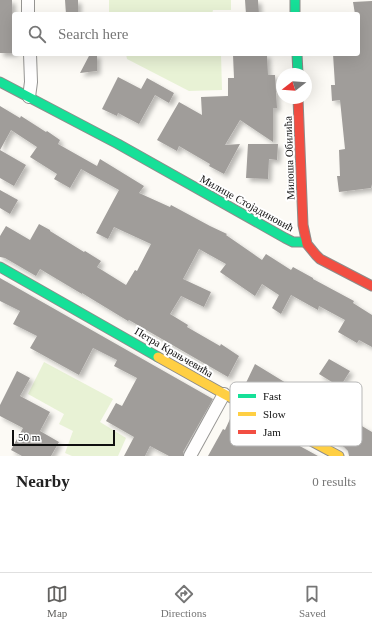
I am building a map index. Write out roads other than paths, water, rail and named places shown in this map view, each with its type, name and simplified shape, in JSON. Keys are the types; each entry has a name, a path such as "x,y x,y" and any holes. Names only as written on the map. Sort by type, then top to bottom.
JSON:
{"street":[{"path":"28,0 28,12"},
{"path":"295,0 295,12"},
{"path":"29,97 31,82 30,56"},
{"path":"297,56 298,68"},
{"name":"Милице Стојадиновић","path":"0,82 118,144 285,238 293,242 306,242"},
{"name":"Милоша Обилића","path":"298,104 306,242"},
{"path":"306,242 309,249 314,254 372,286"},
{"name":"Петра Крањчевића","path":"0,267 230,397"},
{"path":"190,456 224,394"},
{"name":"Петра Крањчевића","path":"320,446 339,456"}]}
